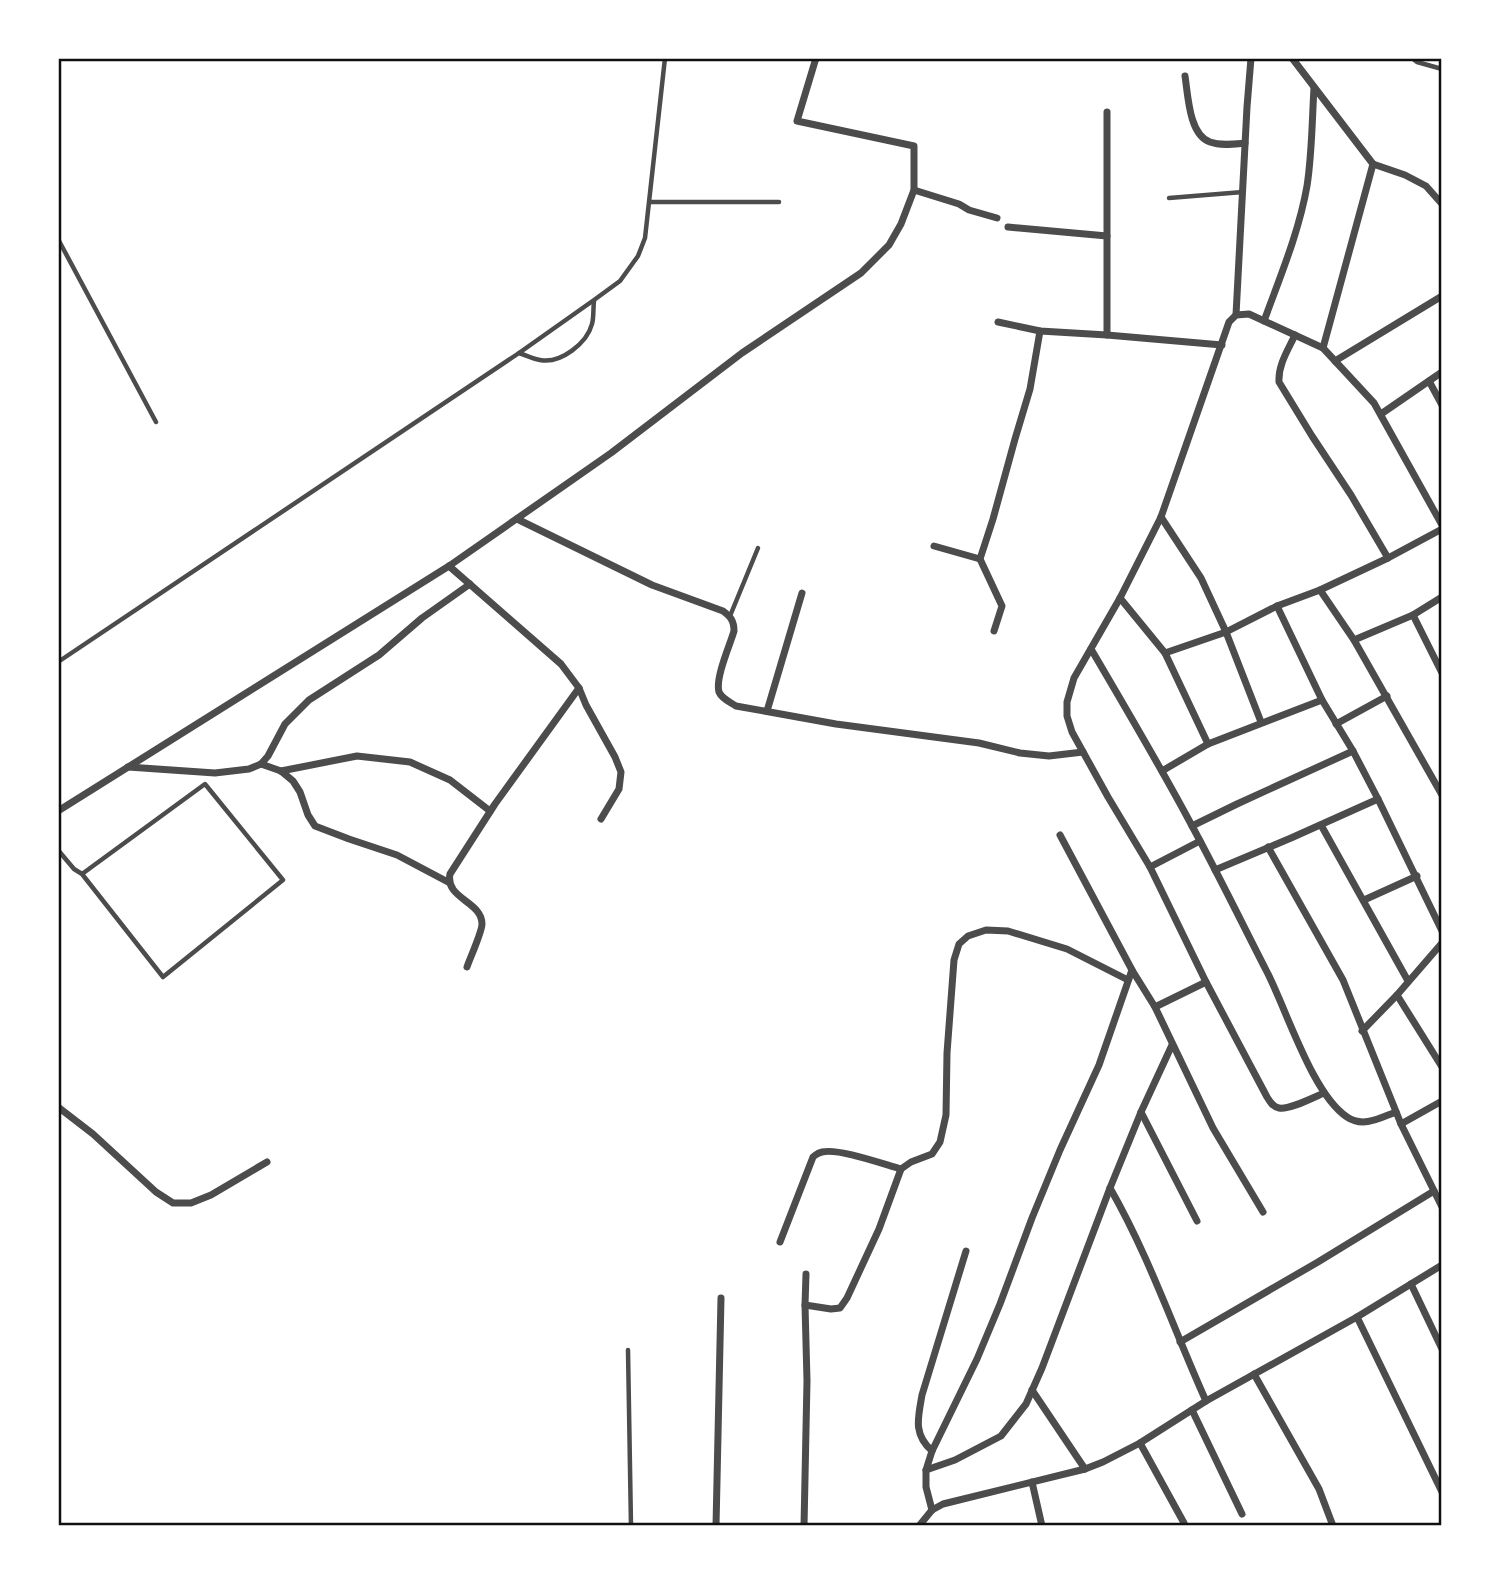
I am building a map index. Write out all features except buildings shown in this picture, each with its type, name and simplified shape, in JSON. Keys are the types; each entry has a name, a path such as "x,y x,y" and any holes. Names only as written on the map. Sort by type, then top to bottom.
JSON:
{"street":[{"path":"58,811 449,566 611,453 742,353 861,273 889,246 914,190 915,146 797,121 816,58"},
{"path":"1236,315 1251,58"},
{"path":"1292,58 1373,164 1405,174 1426,186 1442,204"},
{"path":"1185,76 1194,126 1199,135 1208,142 1245,143"},
{"path":"1265,321 1291,247 1306,188 1314,88"},
{"path":"1107,112 1107,335"},
{"path":"1323,348 1373,164"},
{"path":"914,190 997,218"},
{"path":"1008,227 1107,236"},
{"path":"1335,361 1442,296"},
{"path":"1165,653 1226,632 1277,606 1320,590 1388,558 1442,527 1374,403 1323,348 1249,314 1236,315 1229,322 1161,517 1120,598 1074,678 1067,702 1067,716 1072,732 1150,867 1206,982 1272,1105 1287,1108 1324,1093"},
{"path":"998,322 1040,331 1222,345"},
{"path":"994,631 1002,606 980,559 1030,389 1040,331"},
{"path":"1294,335 1278,373 1279,382 1352,495 1388,558"},
{"path":"1381,414 1442,372"},
{"path":"1429,381 1442,405"},
{"path":"1161,517 1201,579 1226,632 1261,722"},
{"path":"517,519 652,585 730,616 734,631 719,681 719,692 724,699 736,706 1049,756 1083,752"},
{"path":"934,547 980,559"},
{"path":"449,566 561,664 579,688 621,772 620,789 601,819"},
{"path":"127,767 215,773 248,769 261,764 285,724 309,700 379,655 422,618 470,584"},
{"path":"1320,590 1354,640 1442,795"},
{"path":"768,711 803,593"},
{"path":"1354,640 1413,615 1442,597"},
{"path":"1120,598 1165,653 1208,744"},
{"path":"1277,606 1322,700 1378,799 1442,931"},
{"path":"1413,615 1442,673"},
{"path":"1091,649 1192,826 1277,991 1305,1057 1324,1093 1349,1119 1362,1123 1396,1112"},
{"path":"448,882 450,874 490,811 579,688"},
{"path":"1336,724 1387,696"},
{"path":"1162,771 1208,744 1322,700"},
{"path":"1192,826 1353,751"},
{"path":"281,771 357,756 410,762 450,779 490,811"},
{"path":"261,764 281,771 293,780 315,826 397,855 448,882 480,915 482,925 467,967"},
{"path":"1215,870 1378,799"},
{"path":"1321,825 1408,981"},
{"path":"1060,835 1132,970 1155,1007 1213,1128 1263,1212"},
{"path":"1150,867 1199,841"},
{"path":"1268,847 1343,980 1401,1124 1442,1207"},
{"path":"1364,900 1416,876"},
{"path":"805,1305 831,1309 840,1307 847,1298 879,1229 901,1168 932,1154 940,1142 946,1115 947,1053 954,960 959,944 968,936 986,930 1008,931 1067,948 1128,980"},
{"path":"1362,1031 1442,943"},
{"path":"932,1510 926,1487 926,1469 932,1451 977,1359 1000,1304 1032,1217 1099,1065 1132,970"},
{"path":"1155,1007 1206,982"},
{"path":"1397,995 1442,1067"},
{"path":"926,1469 955,1460 1001,1436 1026,1404 1110,1188 1172,1045"},
{"path":"1401,1124 1442,1101"},
{"path":"58,1107 93,1133 156,1192 173,1203 191,1203 211,1195 267,1162"},
{"path":"1141,1112 1197,1221"},
{"path":"780,1242 816,1154 824,1151 838,1152 901,1168"},
{"path":"1110,1188 1154,1276 1206,1401"},
{"path":"1180,1342 1434,1191"},
{"path":"932,1451 919,1436 918,1416 966,1251"},
{"path":"919,1526 932,1510 943,1504 1085,1469 1102,1462 1140,1443 1206,1401 1357,1317 1442,1265"},
{"path":"804,1526 806,1274"},
{"path":"1411,1284 1442,1349"},
{"path":"716,1526 721,1298"},
{"path":"1357,1317 1442,1492"},
{"path":"1254,1374 1319,1489 1333,1526"},
{"path":"1032,1390 1085,1469"},
{"path":"1192,1410 1242,1514"},
{"path":"1140,1443 1184,1522"},
{"path":"1032,1482 1042,1526"}],"lane":[{"path":"58,662 519,353 620,281 638,256 645,238 665,58"},
{"path":"1412,58 1442,69"},
{"path":"1169,198 1242,192"},
{"path":"650,202 779,202"},
{"path":"58,239 156,422"},
{"path":"519,353 543,361 558,359 570,351 584,341 592,324 594,300"},
{"path":"730,616 758,548"},
{"path":"58,850 74,869 82,874 163,977 283,880 205,784 82,874"},
{"path":"628,1350 631,1526"}]}
